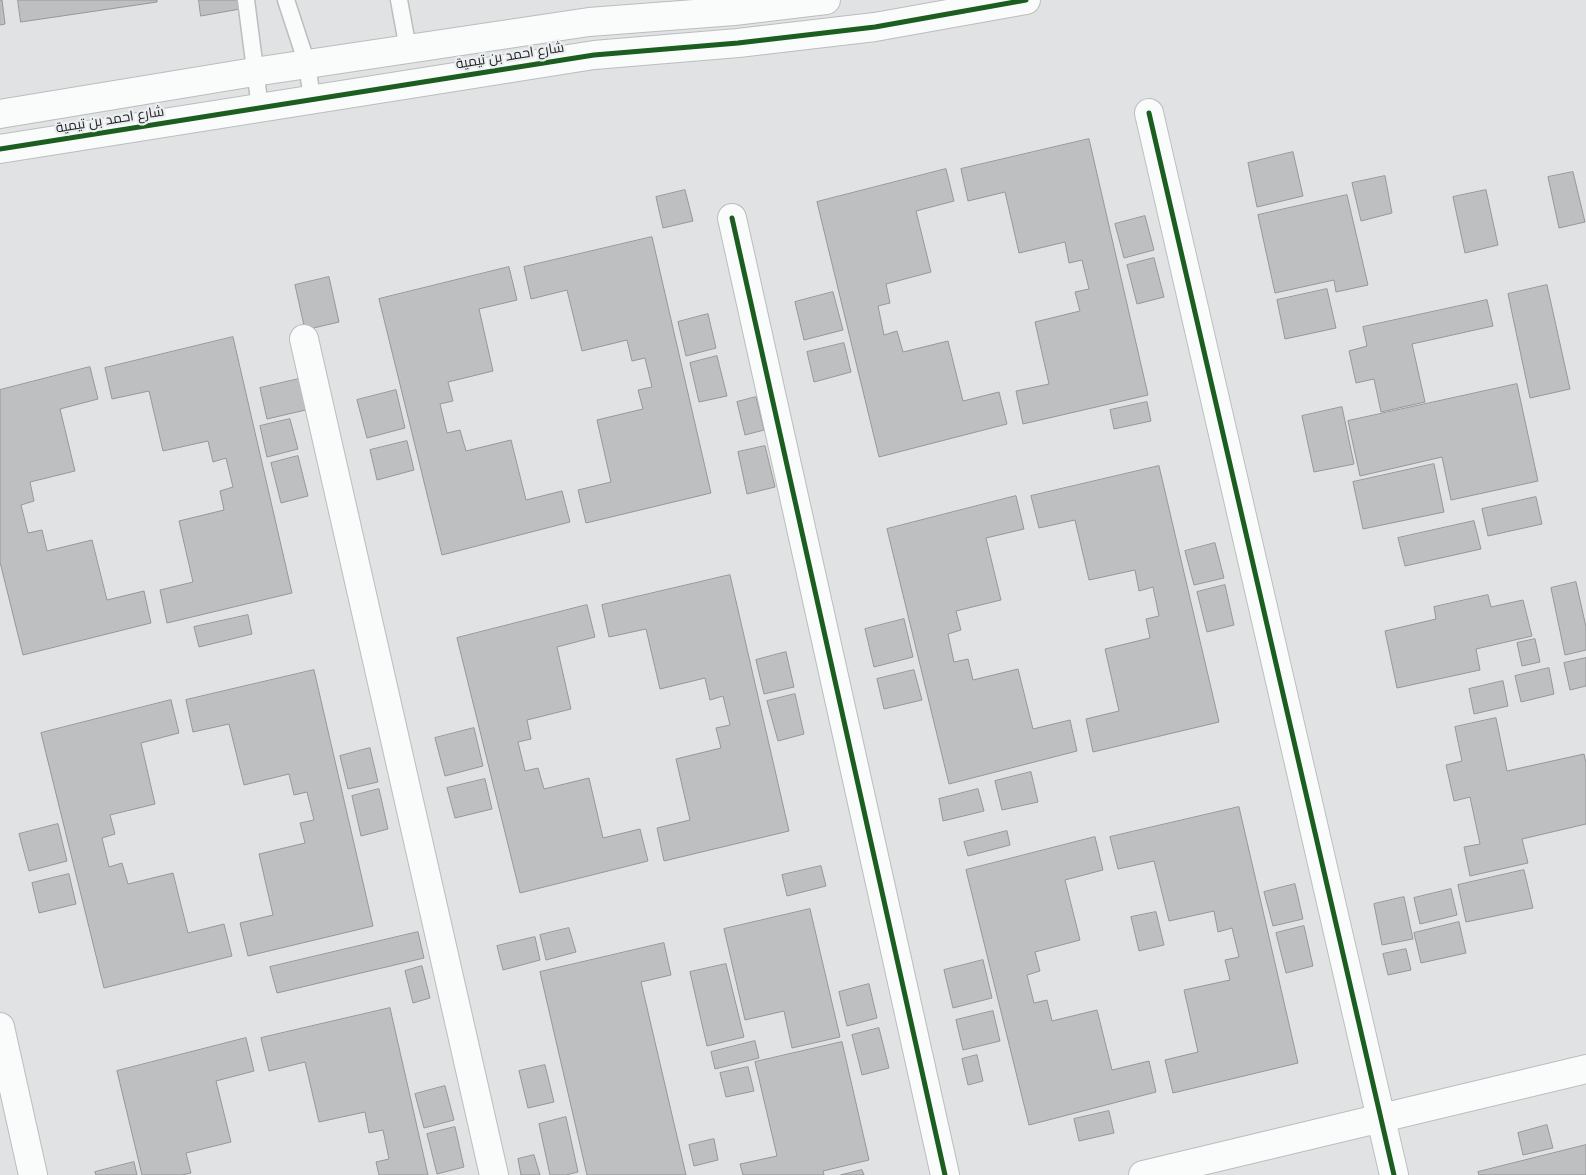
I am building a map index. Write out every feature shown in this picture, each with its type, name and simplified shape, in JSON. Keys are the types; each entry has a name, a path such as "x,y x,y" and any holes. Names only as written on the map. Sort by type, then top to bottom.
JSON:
{"street":[{"name":"شارع احمد بن تيمية","path":"0,114 254,72 589,22 734,11 826,0"},
{"name":"شارع احمد بن تيمية","path":"0,149 312,98 594,55 738,43 875,27 1026,0"},
{"path":"1149,113 1379,1117 1394,1175"},
{"path":"732,218 945,1175"},
{"path":"304,339 494,1175"},
{"path":"0,1026 33,1175"},
{"path":"1143,1175 1586,1069"}],"lane":[{"path":"246,0 260,108"},
{"path":"286,0 307,64 312,98"},
{"path":"399,0 408,49"}],"building":[{"path":"0,0 2,0 5,24 0,25"},
{"path":"18,0 157,0 157,2 21,22"},
{"path":"199,0 238,0 240,9 201,16"},
{"path":"1089,139 1148,395 1023,424 1016,391 1049,384 1035,322 1080,311 1075,292 1089,289 1082,260 1069,263 1065,242 1019,253 1005,192 968,201 961,169"},
{"path":"1293,152 1303,196 1257,207 1248,163"},
{"path":"946,169 954,201 916,211 931,272 886,284 890,303 878,306 884,335 897,331 903,352 948,341 963,401 999,392 1007,424 879,457 817,202"},
{"path":"1573,172 1585,222 1559,228 1548,177"},
{"path":"1385,176 1392,213 1361,221 1352,183"},
{"path":"685,190 693,221 663,228 656,197"},
{"path":"1486,190 1498,245 1465,253 1453,197"},
{"path":"1347,195 1368,285 1336,292 1334,280 1275,293 1258,215"},
{"path":"1145,216 1154,250 1124,258 1115,224"},
{"path":"652,237 711,493 586,523 578,490 611,482 597,420 643,409 638,390 652,387 645,358 632,361 627,340 582,351 567,290 531,299 524,267"},
{"path":"1154,258 1164,297 1137,304 1127,265"},
{"path":"509,267 517,300 479,309 493,371 448,382 453,401 440,404 447,433 460,430 466,451 511,440 526,500 562,491 570,522 442,555 379,299"},
{"path":"329,277 339,322 305,330 295,285"},
{"path":"1547,285 1570,389 1530,398 1508,294"},
{"path":"1327,289 1336,328 1285,339 1277,300"},
{"path":"833,292 843,330 804,340 795,302"},
{"path":"1487,300 1493,326 1412,344 1425,402 1381,412 1374,379 1356,383 1349,351 1367,346 1363,327"},
{"path":"708,314 716,348 686,356 678,322"},
{"path":"233,337 292,593 167,623 160,590 193,582 179,521 224,510 220,491 233,487 226,458 213,462 208,441 163,451 149,391 112,399 105,368"},
{"path":"844,343 851,372 814,382 807,352"},
{"path":"717,356 727,396 699,402 690,363"},
{"path":"90,367 98,399 60,409 75,471 30,482 34,501 21,505 28,533 42,530 47,551 92,540 107,600 144,591 151,623 23,655 0,562 0,390"},
{"path":"303,378 310,409 267,419 260,388"},
{"path":"1517,384 1538,481 1451,500 1442,457 1360,476 1348,421"},
{"path":"396,390 405,428 367,438 357,400"},
{"path":"756,397 764,430 745,435 737,402"},
{"path":"1147,402 1151,421 1114,429 1110,410"},
{"path":"1342,407 1354,464 1314,472 1302,416"},
{"path":"290,419 298,449 267,457 260,426"},
{"path":"407,441 414,470 377,480 370,450"},
{"path":"765,446 775,487 747,494 738,452"},
{"path":"298,456 308,496 281,503 271,463"},
{"path":"1434,464 1444,512 1363,529 1353,482"},
{"path":"1159,466 1219,722 1093,752 1086,719 1119,711 1105,649 1150,638 1146,619 1159,616 1153,587 1139,591 1135,570 1089,580 1075,520 1039,528 1031,496"},
{"path":"1016,496 1024,529 986,538 1001,600 956,611 961,630 948,634 954,662 968,659 973,680 1018,669 1033,729 1070,720 1077,751 949,784 887,529"},
{"path":"1536,497 1542,524 1488,536 1482,509"},
{"path":"1474,521 1481,549 1405,566 1398,538"},
{"path":"1215,543 1224,578 1194,585 1185,551"},
{"path":"730,575 789,831 664,861 657,828 690,820 676,759 721,748 716,728 730,725 723,696 710,700 705,678 660,689 646,629 609,637 602,605"},
{"path":"1576,582 1586,627 1586,650 1565,655 1551,588"},
{"path":"1225,585 1234,625 1207,632 1197,592"},
{"path":"1488,595 1491,607 1523,600 1532,636 1476,649 1480,670 1397,688 1385,631 1436,619 1434,607"},
{"path":"587,605 595,637 557,647 571,709 527,720 531,739 518,742 525,771 538,768 544,789 589,778 603,838 640,829 648,861 520,893 457,638"},
{"path":"248,615 252,634 199,647 194,627"},
{"path":"904,619 913,657 874,667 865,629"},
{"path":"1535,639 1540,662 1522,666 1517,643"},
{"path":"786,652 794,687 764,694 756,660"},
{"path":"1586,658 1586,686 1570,690 1564,663"},
{"path":"1549,668 1554,694 1521,702 1515,676"},
{"path":"314,670 373,926 248,956 240,923 273,915 259,854 305,843 300,823 314,820 307,792 294,795 289,774 244,785 229,724 193,732 186,700"},
{"path":"914,670 922,700 884,709 877,679"},
{"path":"1503,681 1508,706 1474,714 1469,689"},
{"path":"795,694 804,734 778,741 767,701"},
{"path":"171,700 179,733 141,743 155,804 110,815 115,834 102,838 109,867 122,863 128,884 173,873 188,933 224,924 232,956 104,988 41,733"},
{"path":"1496,718 1507,771 1584,754 1586,763 1586,824 1522,839 1528,863 1470,876 1464,847 1480,844 1470,797 1454,801 1446,765 1462,761 1455,727"},
{"path":"474,728 483,766 445,776 435,738"},
{"path":"370,748 378,782 348,789 340,756"},
{"path":"1031,772 1038,802 1002,810 995,781"},
{"path":"485,779 492,809 455,818 447,788"},
{"path":"379,789 388,829 361,836 352,796"},
{"path":"978,789 984,811 943,821 939,799"},
{"path":"1239,807 1298,1063 1173,1093 1165,1060 1198,1052 1184,990 1230,980 1225,960 1239,957 1232,928 1218,932 1214,911 1169,921 1154,861 1118,869 1110,837"},
{"path":"58,824 67,861 29,871 19,834"},
{"path":"1007,831 1010,845 968,856 964,842"},
{"path":"1095,837 1103,870 1065,880 1080,940 1035,952 1040,971 1027,975 1034,1003 1047,1000 1052,1021 1097,1010 1112,1070 1149,1061 1156,1092 1029,1125 966,870"},
{"path":"821,866 826,886 787,896 782,875"},
{"path":"1524,870 1533,908 1466,922 1458,885"},
{"path":"69,874 76,904 39,913 32,883"},
{"path":"1295,884 1303,919 1273,926 1264,892"},
{"path":"1451,889 1457,915 1420,924 1414,898"},
{"path":"1404,897 1413,939 1382,945 1374,904"},
{"path":"810,909 840,1037 792,1048 784,1011 745,1020 724,929"},
{"path":"1156,912 1164,945 1139,951 1131,917"},
{"path":"1459,922 1466,953 1421,963 1414,933"},
{"path":"1304,926 1313,966 1286,973 1276,933"},
{"path":"569,928 576,952 546,960 540,935"},
{"path":"418,932 424,958 277,993 270,967"},
{"path":"535,937 540,960 503,970 497,946"},
{"path":"664,943 671,975 641,982 686,1175 587,1175 540,972"},
{"path":"1406,949 1411,970 1388,975 1383,954"},
{"path":"983,960 992,998 953,1008 944,970"},
{"path":"726,964 744,1037 707,1046 690,972"},
{"path":"422,966 430,998 413,1003 405,971"},
{"path":"869,984 877,1018 847,1026 839,992"},
{"path":"390,1008 428,1175 379,1175 376,1162 389,1159 383,1130 369,1133 365,1112 319,1122 305,1062 269,1071 261,1038"},
{"path":"993,1011 1000,1041 963,1050 956,1020"},
{"path":"879,1028 889,1068 862,1075 852,1035"},
{"path":"246,1038 254,1071 216,1081 231,1142 186,1153 191,1173 182,1175 142,1175 117,1071"},
{"path":"755,1041 759,1058 715,1069 711,1052"},
{"path":"842,1042 869,1160 823,1171 824,1175 743,1175 740,1164 777,1156 755,1062"},
{"path":"977,1055 983,1081 968,1085 962,1059"},
{"path":"545,1065 554,1102 528,1108 519,1071"},
{"path":"748,1067 754,1091 726,1097 720,1073"},
{"path":"445,1086 454,1120 424,1128 415,1094"},
{"path":"1109,1111 1114,1133 1079,1141 1074,1119"},
{"path":"566,1117 578,1172 566,1175 550,1175 539,1124"},
{"path":"1547,1125 1553,1148 1523,1155 1518,1133"},
{"path":"455,1127 464,1167 437,1174 427,1134"},
{"path":"714,1139 718,1160 694,1166 689,1145"},
{"path":"1586,1145 1586,1175 1479,1175 1478,1172"},
{"path":"534,1155 540,1175 521,1175 518,1159"},
{"path":"134,1162 137,1175 96,1175 95,1172"},
{"path":"862,1170 864,1175 841,1175"}],"cycle path":[{"path":"0,149 594,55 738,43 875,27 1026,0"},
{"path":"1149,113 1394,1175"},
{"path":"732,218 945,1175"}]}
